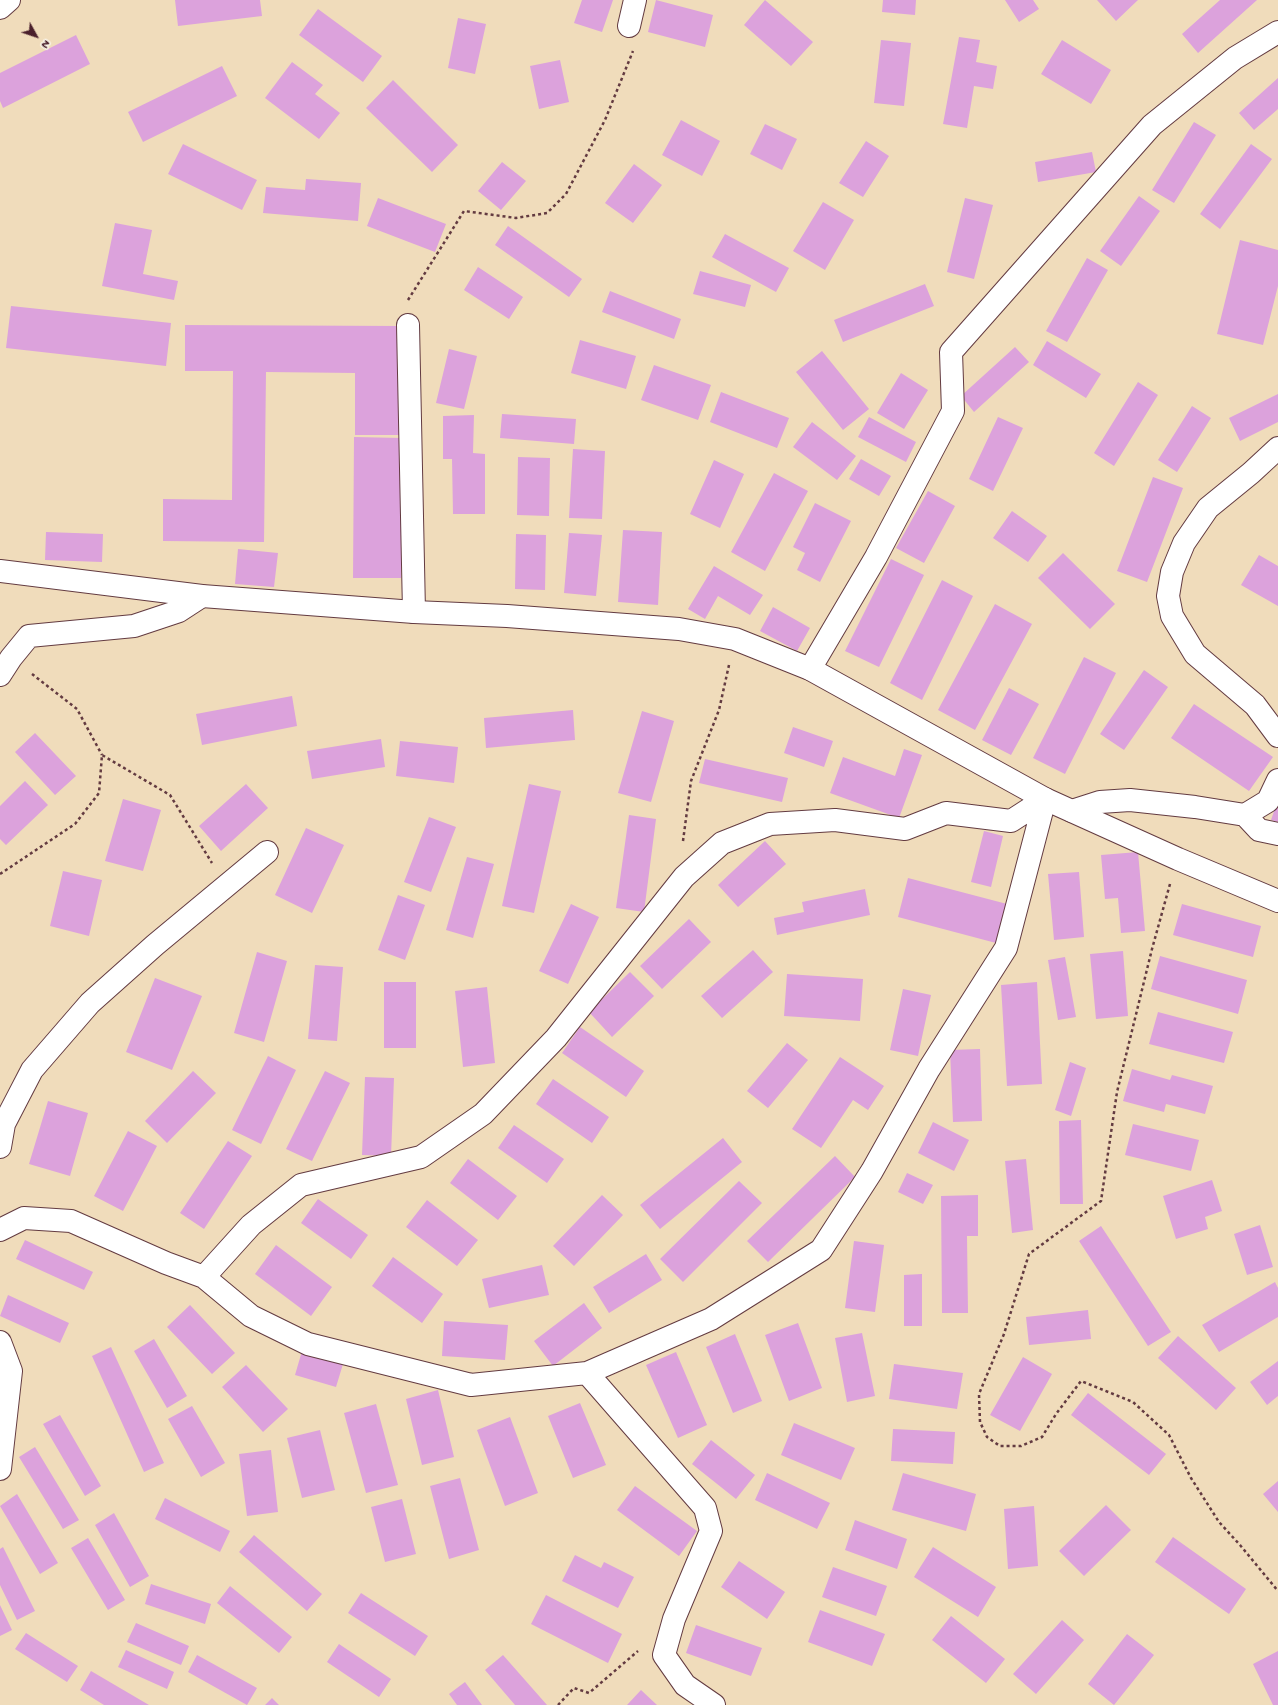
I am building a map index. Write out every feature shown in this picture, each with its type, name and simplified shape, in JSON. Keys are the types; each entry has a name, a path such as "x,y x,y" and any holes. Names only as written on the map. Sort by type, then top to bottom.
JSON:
{"street":[{"path":"0,8 9,0"},
{"path":"629,26 635,0"},
{"path":"810,669 876,557 953,411 951,352 1152,125 1235,58 1278,32"},
{"path":"408,325 414,612"},
{"path":"1278,448 1252,473 1208,508 1184,543 1172,572 1168,596 1172,616 1194,654 1255,705 1278,736"},
{"path":"0,572 202,596 414,612 507,616 679,629 734,639 810,669 1045,799 1278,902"},
{"path":"5,666 29,636 134,626 179,611 202,596"},
{"path":"1245,815 1268,801 1278,780"},
{"path":"204,1277 251,1225 302,1186 421,1157 483,1114 556,1038 684,877 722,843 770,824 835,820 905,829 946,813 1011,821 1045,799"},
{"path":"0,1230 24,1218 71,1221 166,1263 204,1277 251,1316 308,1344 471,1385 588,1373 711,1319 821,1250 872,1171 929,1069 1006,948 1045,799"},
{"path":"1072,811 1100,802 1130,800 1195,807 1245,815 1259,830 1278,834"},
{"path":"0,1147 4,1124 32,1070 90,1003 155,945 267,852"},
{"path":"0,1342 11,1372 0,1469"},
{"path":"588,1373 704,1508 710,1531 674,1619 664,1655 685,1685 714,1705"}],"path":[{"path":"408,325 403,308 464,212 516,218 547,213 566,194 605,120 635,47 629,26"},
{"path":"684,877 681,856 691,781 719,710 734,639"},
{"path":"5,666 77,709 102,755 170,795 226,886"},
{"path":"0,874 75,824 99,793 102,755"},
{"path":"1178,859 1152,949 1117,1092 1101,1201 1029,1254 1004,1334 979,1394 980,1422 987,1437 1000,1446 1021,1446 1042,1437 1056,1414 1081,1381 1133,1402 1169,1435 1191,1478 1219,1522 1240,1545 1278,1592"},
{"path":"558,1705 574,1688 590,1693 640,1648"}],"building":[{"path":"175,0 260,0 262,16 178,26"},
{"path":"582,0 613,0 602,32 574,23"},
{"path":"656,0 713,15 705,47 648,32"},
{"path":"765,0 813,42 791,66 744,25"},
{"path":"883,0 916,0 915,15 882,12"},
{"path":"1005,0 1033,0 1039,9 1019,22"},
{"path":"1097,0 1138,0 1116,21"},
{"path":"1220,0 1257,0 1198,53 1182,34"},
{"path":"318,9 382,56 363,82 299,35"},
{"path":"458,18 486,24 475,74 448,68"},
{"path":"76,35 90,64 3,108 0,101 0,73"},
{"path":"959,37 980,40 976,62 997,66 993,89 974,86 967,128 943,124"},
{"path":"881,40 911,43 904,106 874,103"},
{"path":"1062,40 1111,70 1091,104 1041,74"},
{"path":"560,60 569,102 539,109 530,66"},
{"path":"292,62 323,85 315,94 340,113 319,139 265,98"},
{"path":"222,66 237,96 143,142 128,112"},
{"path":"1278,78 1278,109 1254,130 1239,113"},
{"path":"393,80 458,145 432,172 366,108"},
{"path":"681,120 720,141 702,176 662,155"},
{"path":"1194,122 1216,135 1174,203 1152,190"},
{"path":"765,124 797,139 782,170 750,154"},
{"path":"866,141 889,156 863,197 839,183"},
{"path":"183,144 257,180 242,210 168,174"},
{"path":"1251,144 1272,159 1220,229 1200,214"},
{"path":"1092,152 1096,172 1038,182 1035,162"},
{"path":"502,162 526,181 501,210 478,191"},
{"path":"634,164 662,185 633,223 605,203"},
{"path":"306,179 361,183 358,221 263,213 266,187 305,190"},
{"path":"1139,196 1160,211 1121,266 1100,251"},
{"path":"378,198 446,224 435,252 367,226"},
{"path":"965,198 993,205 974,279 947,272"},
{"path":"823,202 854,220 825,270 793,251"},
{"path":"115,223 152,230 143,274 178,281 174,300 102,286"},
{"path":"508,226 582,279 569,297 495,245"},
{"path":"725,234 789,268 776,292 712,257"},
{"path":"1240,240 1278,250 1278,286 1263,345 1217,334"},
{"path":"1087,258 1108,270 1067,342 1046,331"},
{"path":"478,267 523,297 509,319 464,290"},
{"path":"700,271 751,285 745,307 693,294"},
{"path":"925,284 934,306 843,342 834,320"},
{"path":"610,291 681,319 674,339 602,312"},
{"path":"11,306 171,323 166,366 6,348"},
{"path":"185,325 400,326 399,435 355,435 355,373 266,372 264,542 163,541 163,499 232,500 233,371 185,371"},
{"path":"580,340 636,356 626,389 571,373"},
{"path":"1047,341 1101,374 1086,398 1033,365"},
{"path":"1015,347 1029,362 974,412 961,396"},
{"path":"449,349 477,356 464,409 436,403"},
{"path":"822,351 869,409 843,430 796,372"},
{"path":"654,365 711,385 698,420 641,400"},
{"path":"901,373 928,390 904,429 877,413"},
{"path":"1138,382 1158,395 1114,466 1094,453"},
{"path":"721,392 789,418 777,448 710,422"},
{"path":"1278,394 1278,422 1240,441 1229,418"},
{"path":"1192,406 1211,418 1177,472 1158,460"},
{"path":"502,414 576,419 574,444 500,438"},
{"path":"474,415 473,453 485,454 485,514 453,514 452,459 443,459 443,416"},
{"path":"869,417 916,442 906,462 858,437"},
{"path":"998,417 1023,428 993,491 969,479"},
{"path":"812,422 856,456 837,480 793,447"},
{"path":"354,437 402,438 401,578 353,578"},
{"path":"573,449 605,451 602,519 569,518"},
{"path":"518,457 550,458 549,516 517,515"},
{"path":"861,459 891,476 879,496 849,479"},
{"path":"714,460 744,474 720,528 690,514"},
{"path":"774,473 808,491 765,571 731,552"},
{"path":"1153,477 1183,488 1147,582 1117,571"},
{"path":"928,491 955,506 924,563 896,548"},
{"path":"815,503 851,521 820,582 797,570 805,553 793,547"},
{"path":"1012,511 1047,536 1028,562 993,538"},
{"path":"623,530 662,532 658,605 618,602"},
{"path":"46,532 103,534 102,562 45,560"},
{"path":"569,533 602,535 596,596 564,593"},
{"path":"516,534 546,535 545,590 515,589"},
{"path":"238,549 278,553 274,587 235,584"},
{"path":"1063,553 1115,604 1090,629 1038,578"},
{"path":"1259,555 1278,566 1278,606 1241,585"},
{"path":"891,559 924,575 879,667 845,651"},
{"path":"714,566 763,595 750,615 718,596 705,619 688,609"},
{"path":"942,580 973,596 922,700 890,683"},
{"path":"995,604 1032,624 975,730 938,710"},
{"path":"773,607 810,628 797,651 760,631"},
{"path":"1084,657 1116,673 1065,774 1033,758"},
{"path":"1144,670 1168,687 1124,750 1100,734"},
{"path":"1009,688 1039,704 1011,755 982,740"},
{"path":"292,696 297,726 202,745 196,714"},
{"path":"1194,704 1273,757 1249,791 1171,738"},
{"path":"573,710 575,740 486,748 484,718"},
{"path":"642,711 674,721 651,802 618,793"},
{"path":"793,727 833,741 824,767 784,753"},
{"path":"35,733 76,776 55,795 15,752"},
{"path":"381,739 385,767 312,779 307,751"},
{"path":"400,741 458,747 454,783 396,776"},
{"path":"904,749 922,755 899,818 830,793 843,757 895,776"},
{"path":"705,759 788,778 782,802 699,783"},
{"path":"25,781 48,805 6,845 0,839 0,806"},
{"path":"246,784 268,808 221,851 199,826"},
{"path":"529,784 561,791 534,913 502,906"},
{"path":"123,799 161,810 143,871 105,861"},
{"path":"1278,800 1278,822 1271,820"},
{"path":"629,815 656,819 644,912 616,908"},
{"path":"429,817 456,827 431,892 404,882"},
{"path":"306,828 344,845 312,913 275,895"},
{"path":"984,831 1003,836 991,887 971,882"},
{"path":"765,841 786,864 738,907 718,885"},
{"path":"1138,852 1145,931 1121,933 1118,898 1105,899 1101,855"},
{"path":"467,857 494,864 473,938 446,930"},
{"path":"63,871 102,880 89,936 50,926"},
{"path":"1079,872 1084,937 1054,940 1048,874"},
{"path":"908,878 1007,904 996,943 898,917"},
{"path":"865,889 870,915 777,935 774,918 804,912 802,902"},
{"path":"398,895 425,905 405,960 378,950"},
{"path":"571,904 599,917 568,984 539,971"},
{"path":"1182,904 1261,926 1253,957 1173,935"},
{"path":"689,919 711,942 662,989 640,966"},
{"path":"753,950 773,972 722,1018 701,996"},
{"path":"1123,951 1128,1016 1096,1019 1090,954"},
{"path":"257,952 287,961 264,1042 234,1033"},
{"path":"1160,956 1247,980 1238,1014 1151,989"},
{"path":"1065,957 1076,1017 1058,1020 1048,960"},
{"path":"315,965 343,967 337,1041 308,1039"},
{"path":"630,972 654,996 612,1037 589,1012"},
{"path":"787,974 863,979 860,1021 784,1016"},
{"path":"155,978 202,996 172,1070 126,1052"},
{"path":"384,982 416,982 416,1048 384,1048"},
{"path":"1037,982 1042,1084 1007,1086 1001,985"},
{"path":"487,987 495,1063 463,1067 455,991"},
{"path":"903,989 931,995 918,1056 890,1050"},
{"path":"1158,1012 1233,1032 1224,1063 1149,1044"},
{"path":"580,1027 644,1071 626,1097 562,1053"},
{"path":"787,1043 808,1060 768,1108 747,1091"},
{"path":"980,1049 982,1121 953,1122 950,1050"},
{"path":"268,1056 296,1070 261,1144 232,1130"},
{"path":"840,1057 884,1086 868,1110 853,1100 821,1148 792,1129"},
{"path":"1070,1062 1086,1068 1071,1116 1055,1110"},
{"path":"1132,1069 1170,1080 1172,1075 1213,1086 1205,1114 1166,1104 1164,1112 1123,1101"},
{"path":"193,1071 216,1093 167,1143 145,1121"},
{"path":"325,1071 350,1083 312,1161 286,1149"},
{"path":"365,1077 394,1078 391,1156 362,1155"},
{"path":"553,1079 609,1117 592,1143 536,1104"},
{"path":"48,1101 88,1113 70,1176 29,1164"},
{"path":"1081,1120 1083,1204 1060,1204 1059,1121"},
{"path":"933,1122 969,1140 954,1171 918,1153"},
{"path":"1133,1124 1199,1140 1191,1171 1125,1155"},
{"path":"514,1125 564,1159 547,1183 498,1148"},
{"path":"128,1131 157,1146 123,1211 94,1196"},
{"path":"723,1138 742,1162 660,1229 640,1205"},
{"path":"228,1141 252,1156 204,1229 180,1213"},
{"path":"835,1156 855,1177 768,1262 747,1241"},
{"path":"468,1159 517,1196 498,1220 450,1183"},
{"path":"1026,1159 1033,1230 1012,1233 1005,1161"},
{"path":"907,1173 933,1185 923,1204 898,1192"},
{"path":"1212,1180 1222,1211 1205,1217 1208,1229 1176,1239 1163,1196"},
{"path":"739,1181 762,1203 683,1282 660,1259"},
{"path":"602,1195 623,1215 574,1266 553,1246"},
{"path":"978,1195 978,1236 967,1236 968,1313 942,1313 941,1196"},
{"path":"318,1199 368,1235 351,1259 301,1223"},
{"path":"427,1200 478,1240 457,1266 406,1227"},
{"path":"1260,1225 1273,1267 1247,1275 1234,1234"},
{"path":"1101,1226 1171,1332 1148,1346 1079,1241"},
{"path":"25,1240 93,1272 84,1290 16,1259"},
{"path":"854,1241 884,1245 875,1312 845,1308"},
{"path":"276,1245 332,1287 311,1316 255,1274"},
{"path":"646,1254 662,1280 609,1313 593,1287"},
{"path":"393,1257 443,1294 422,1323 372,1286"},
{"path":"542,1265 549,1295 489,1308 482,1279"},
{"path":"922,1274 922,1326 904,1326 904,1275"},
{"path":"1275,1282 1278,1288 1278,1317 1219,1352 1202,1325"},
{"path":"8,1295 69,1323 60,1343 0,1316"},
{"path":"584,1303 602,1328 553,1366 534,1341"},
{"path":"190,1305 235,1353 212,1374 167,1327"},
{"path":"1088,1310 1091,1339 1029,1345 1026,1317"},
{"path":"444,1321 508,1325 505,1360 442,1356"},
{"path":"798,1323 822,1388 789,1401 765,1335"},
{"path":"862,1333 875,1396 847,1402 835,1338"},
{"path":"735,1334 762,1401 733,1413 706,1347"},
{"path":"1178,1336 1236,1388 1216,1410 1158,1358"},
{"path":"154,1339 187,1396 167,1408 134,1351"},
{"path":"111,1347 164,1463 144,1472 92,1356"},
{"path":"302,1351 343,1364 336,1387 295,1375"},
{"path":"676,1352 707,1425 678,1438 646,1365"},
{"path":"1023,1357 1052,1374 1020,1431 990,1415"},
{"path":"1278,1361 1278,1396 1267,1405 1250,1382"},
{"path":"894,1364 963,1373 957,1409 889,1399"},
{"path":"246,1365 288,1409 263,1432 222,1387"},
{"path":"438,1390 454,1457 422,1465 406,1399"},
{"path":"1088,1393 1166,1454 1149,1475 1071,1415"},
{"path":"580,1403 606,1465 573,1478 548,1416"},
{"path":"376,1404 398,1485 366,1493 344,1413"},
{"path":"192,1406 225,1463 201,1477 168,1419"},
{"path":"60,1415 101,1486 85,1496 43,1424"},
{"path":"510,1417 538,1493 505,1506 477,1430"},
{"path":"794,1423 855,1448 841,1480 781,1455"},
{"path":"893,1429 955,1432 953,1464 891,1461"},
{"path":"320,1430 335,1490 302,1498 287,1438"},
{"path":"711,1440 755,1475 736,1499 692,1464"},
{"path":"35,1447 79,1520 63,1529 19,1457"},
{"path":"271,1450 278,1512 247,1516 239,1454"},
{"path":"767,1473 830,1503 817,1529 755,1500"},
{"path":"903,1473 976,1494 966,1531 892,1510"},
{"path":"460,1478 479,1550 449,1559 430,1486"},
{"path":"1278,1481 1278,1512 1263,1494"},
{"path":"635,1486 697,1531 679,1556 617,1510"},
{"path":"17,1494 58,1563 40,1574 0,1506"},
{"path":"165,1498 230,1531 220,1552 155,1519"},
{"path":"402,1499 416,1554 385,1562 371,1507"},
{"path":"1106,1505 1131,1530 1084,1576 1059,1551"},
{"path":"1034,1506 1038,1566 1008,1569 1004,1509"},
{"path":"114,1513 149,1576 130,1587 95,1525"},
{"path":"855,1520 907,1539 897,1569 845,1550"},
{"path":"254,1535 322,1594 307,1611 239,1552"},
{"path":"1173,1537 1246,1589 1229,1614 1155,1562"},
{"path":"88,1538 125,1600 108,1610 71,1548"},
{"path":"3,1547 35,1611 17,1620 0,1585 0,1549"},
{"path":"933,1547 996,1587 978,1617 914,1577"},
{"path":"575,1555 601,1568 604,1562 634,1577 618,1608 562,1581"},
{"path":"739,1561 785,1592 767,1619 721,1587"},
{"path":"833,1567 887,1586 876,1616 822,1597"},
{"path":"151,1584 211,1604 205,1624 145,1604"},
{"path":"230,1586 292,1637 279,1653 217,1603"},
{"path":"361,1593 428,1636 415,1656 348,1613"},
{"path":"546,1595 622,1634 608,1663 531,1624"},
{"path":"0,1605 12,1630 0,1636"},
{"path":"820,1610 885,1634 872,1666 808,1642"},
{"path":"951,1616 1005,1659 986,1683 932,1640"},
{"path":"1062,1620 1084,1640 1036,1694 1013,1674"},
{"path":"136,1623 189,1646 181,1665 127,1642"},
{"path":"696,1625 762,1648 751,1676 686,1653"},
{"path":"26,1633 78,1666 67,1682 15,1649"},
{"path":"1127,1634 1154,1655 1114,1705 1088,1684"},
{"path":"339,1644 391,1679 379,1697 327,1662"},
{"path":"126,1650 174,1672 167,1689 118,1667"},
{"path":"1278,1651 1278,1705 1273,1705 1253,1664"},
{"path":"197,1655 257,1688 247,1705 188,1672"},
{"path":"503,1655 547,1705 515,1705 485,1670"},
{"path":"91,1671 149,1705 104,1705 80,1690"},
{"path":"465,1682 482,1705 457,1705 449,1694"},
{"path":"641,1690 657,1705 627,1705"},
{"path":"272,1698 279,1705 265,1705"}]}
